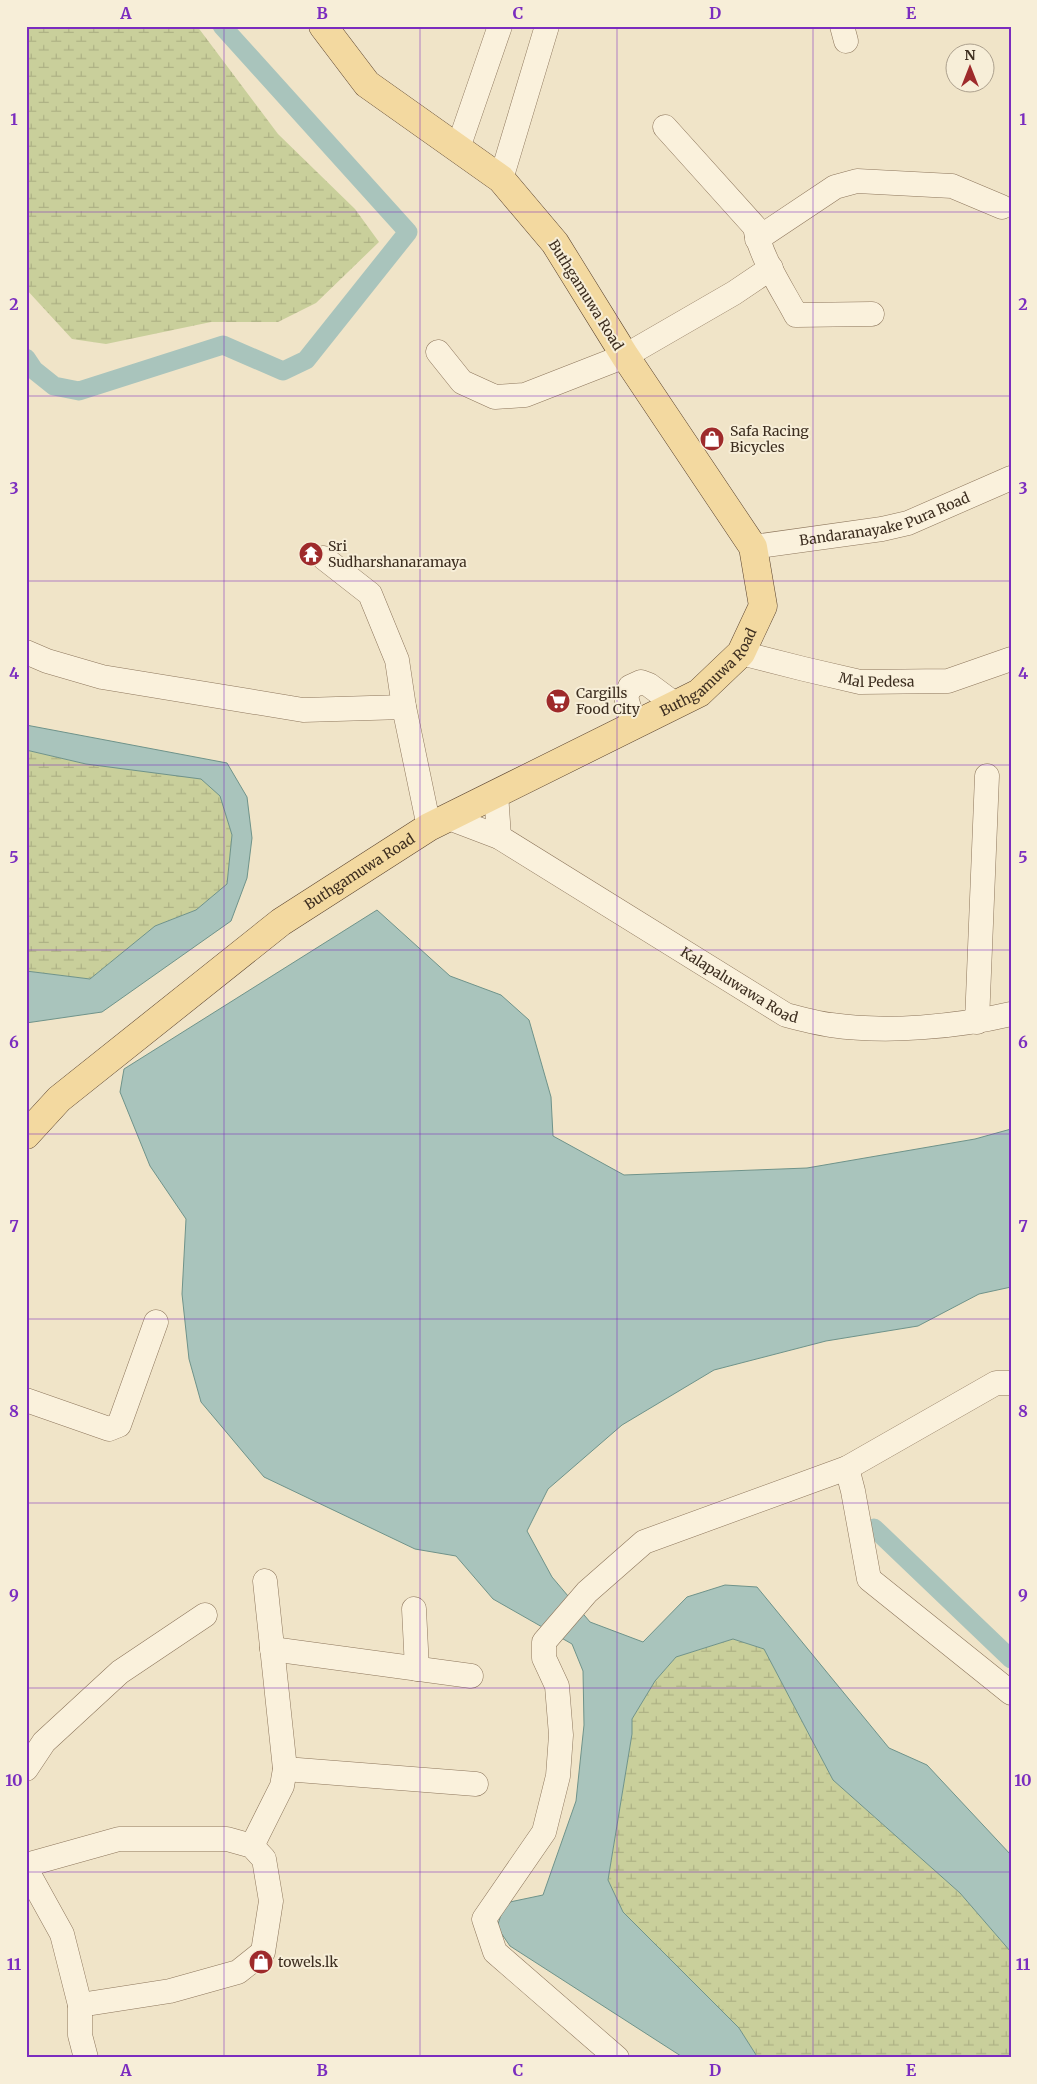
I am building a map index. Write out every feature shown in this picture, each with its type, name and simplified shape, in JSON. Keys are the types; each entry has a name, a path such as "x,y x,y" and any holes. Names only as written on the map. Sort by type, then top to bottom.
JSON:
{"main road":[{"name":"Buthgamuwa Road","path":"28,1130 59,1100 281,922 439,823 699,693 741,653 763,606 753,548 625,356 555,243 501,179 366,84 323,26"}],"street":[{"path":"458,148 500,26"},
{"path":"501,179 548,26"},
{"path":"665,127 755,227 757,239 796,315 872,314"},
{"path":"757,239 835,188 858,180 952,186 1002,207"},
{"path":"438,352 462,382 495,397 525,395 625,356 734,293 771,268"},
{"name":"Bandaranayake Pura Road","path":"753,548 882,529 908,523 1011,478"},
{"path":"324,558 370,594 397,660 404,707 439,823"},
{"path":"26,652 47,661 102,677 303,710 404,707"},
{"name":"Mal Pedesa","path":"741,653 804,670 860,682 948,681 1011,659"},
{"path":"634,725 626,697 630,686 641,682 676,705"},
{"path":"977,1022 987,776"},
{"path":"496,793 500,837"},
{"name":"Kalapaluwawa Road","path":"439,823 500,837 786,1015 831,1025 886,1029 977,1022 1011,1014"},
{"path":"26,1400 109,1429 119,1425 156,1322"},
{"path":"617,2058 495,1952 484,1920 544,1832 558,1776 561,1735 557,1686 544,1658 544,1642 587,1592 644,1542 847,1468 996,1383 1011,1383"},
{"path":"847,1468 869,1579 1011,1693"},
{"path":"252,1846 282,1786 285,1769 265,1582"},
{"path":"414,1609 417,1669"},
{"path":"26,1769 44,1742 120,1672 205,1615"},
{"path":"272,1649 470,1676"},
{"path":"285,1769 476,1784"},
{"path":"26,1865 119,1839 227,1839 252,1846 264,1859 271,1901 263,1952 238,1972 170,1991 80,2004"},
{"path":"26,1869 62,1934 80,2004 80,2036 86,2058"}],"green space":[{"path":"26,26 197,26 278,134 355,209 379,242 316,303 278,322 211,322 106,344 72,339 26,289"},
{"path":"26,750 86,764 201,778 220,796 232,835 227,884 196,910 155,926 90,979 26,971"},
{"path":"733,1639 764,1649 833,1780 960,1893 1011,1952 1011,2058 758,2058 739,2028 623,1912 608,1880 632,1734 632,1719 655,1681 676,1657"}],"water":[{"path":"26,725 227,763 247,797 252,838 247,878 231,921 102,1012 26,1023 26,971 90,979 155,926 196,910 227,884 232,835 220,796 201,779 86,764 26,750"},
{"path":"377,910 450,976 501,995 529,1020 551,1097 553,1136 624,1175 807,1168 975,1139 1011,1129 1011,1287 979,1294 918,1326 826,1341 714,1370 622,1425 548,1489 527,1531 552,1577 590,1622 643,1642 687,1597 725,1585 757,1587 889,1748 927,1765 1011,1855 1011,1952 960,1893 833,1780 764,1649 733,1639 676,1657 655,1681 632,1719 632,1734 608,1880 623,1912 739,2028 758,2058 684,2058 510,1946 497,1927 505,1903 543,1895 576,1801 584,1725 583,1671 572,1644 493,1599 456,1556 415,1549 264,1477 201,1402 189,1359 182,1294 186,1219 150,1166 120,1092 124,1069"}],"waterway":[{"path":"26,358 34,370 54,386 79,391 223,345 283,371 306,360 408,232 222,26"},
{"path":"874,1528 1011,1659"}],"place":[{"name":"Safa Racing Bicycles","path":"712,439"},
{"name":"Sri Sudharshanaramaya","path":"311,554"},
{"name":"Cargills Food City","path":"558,701"},
{"name":"towels.lk","path":"261,1962"}]}
